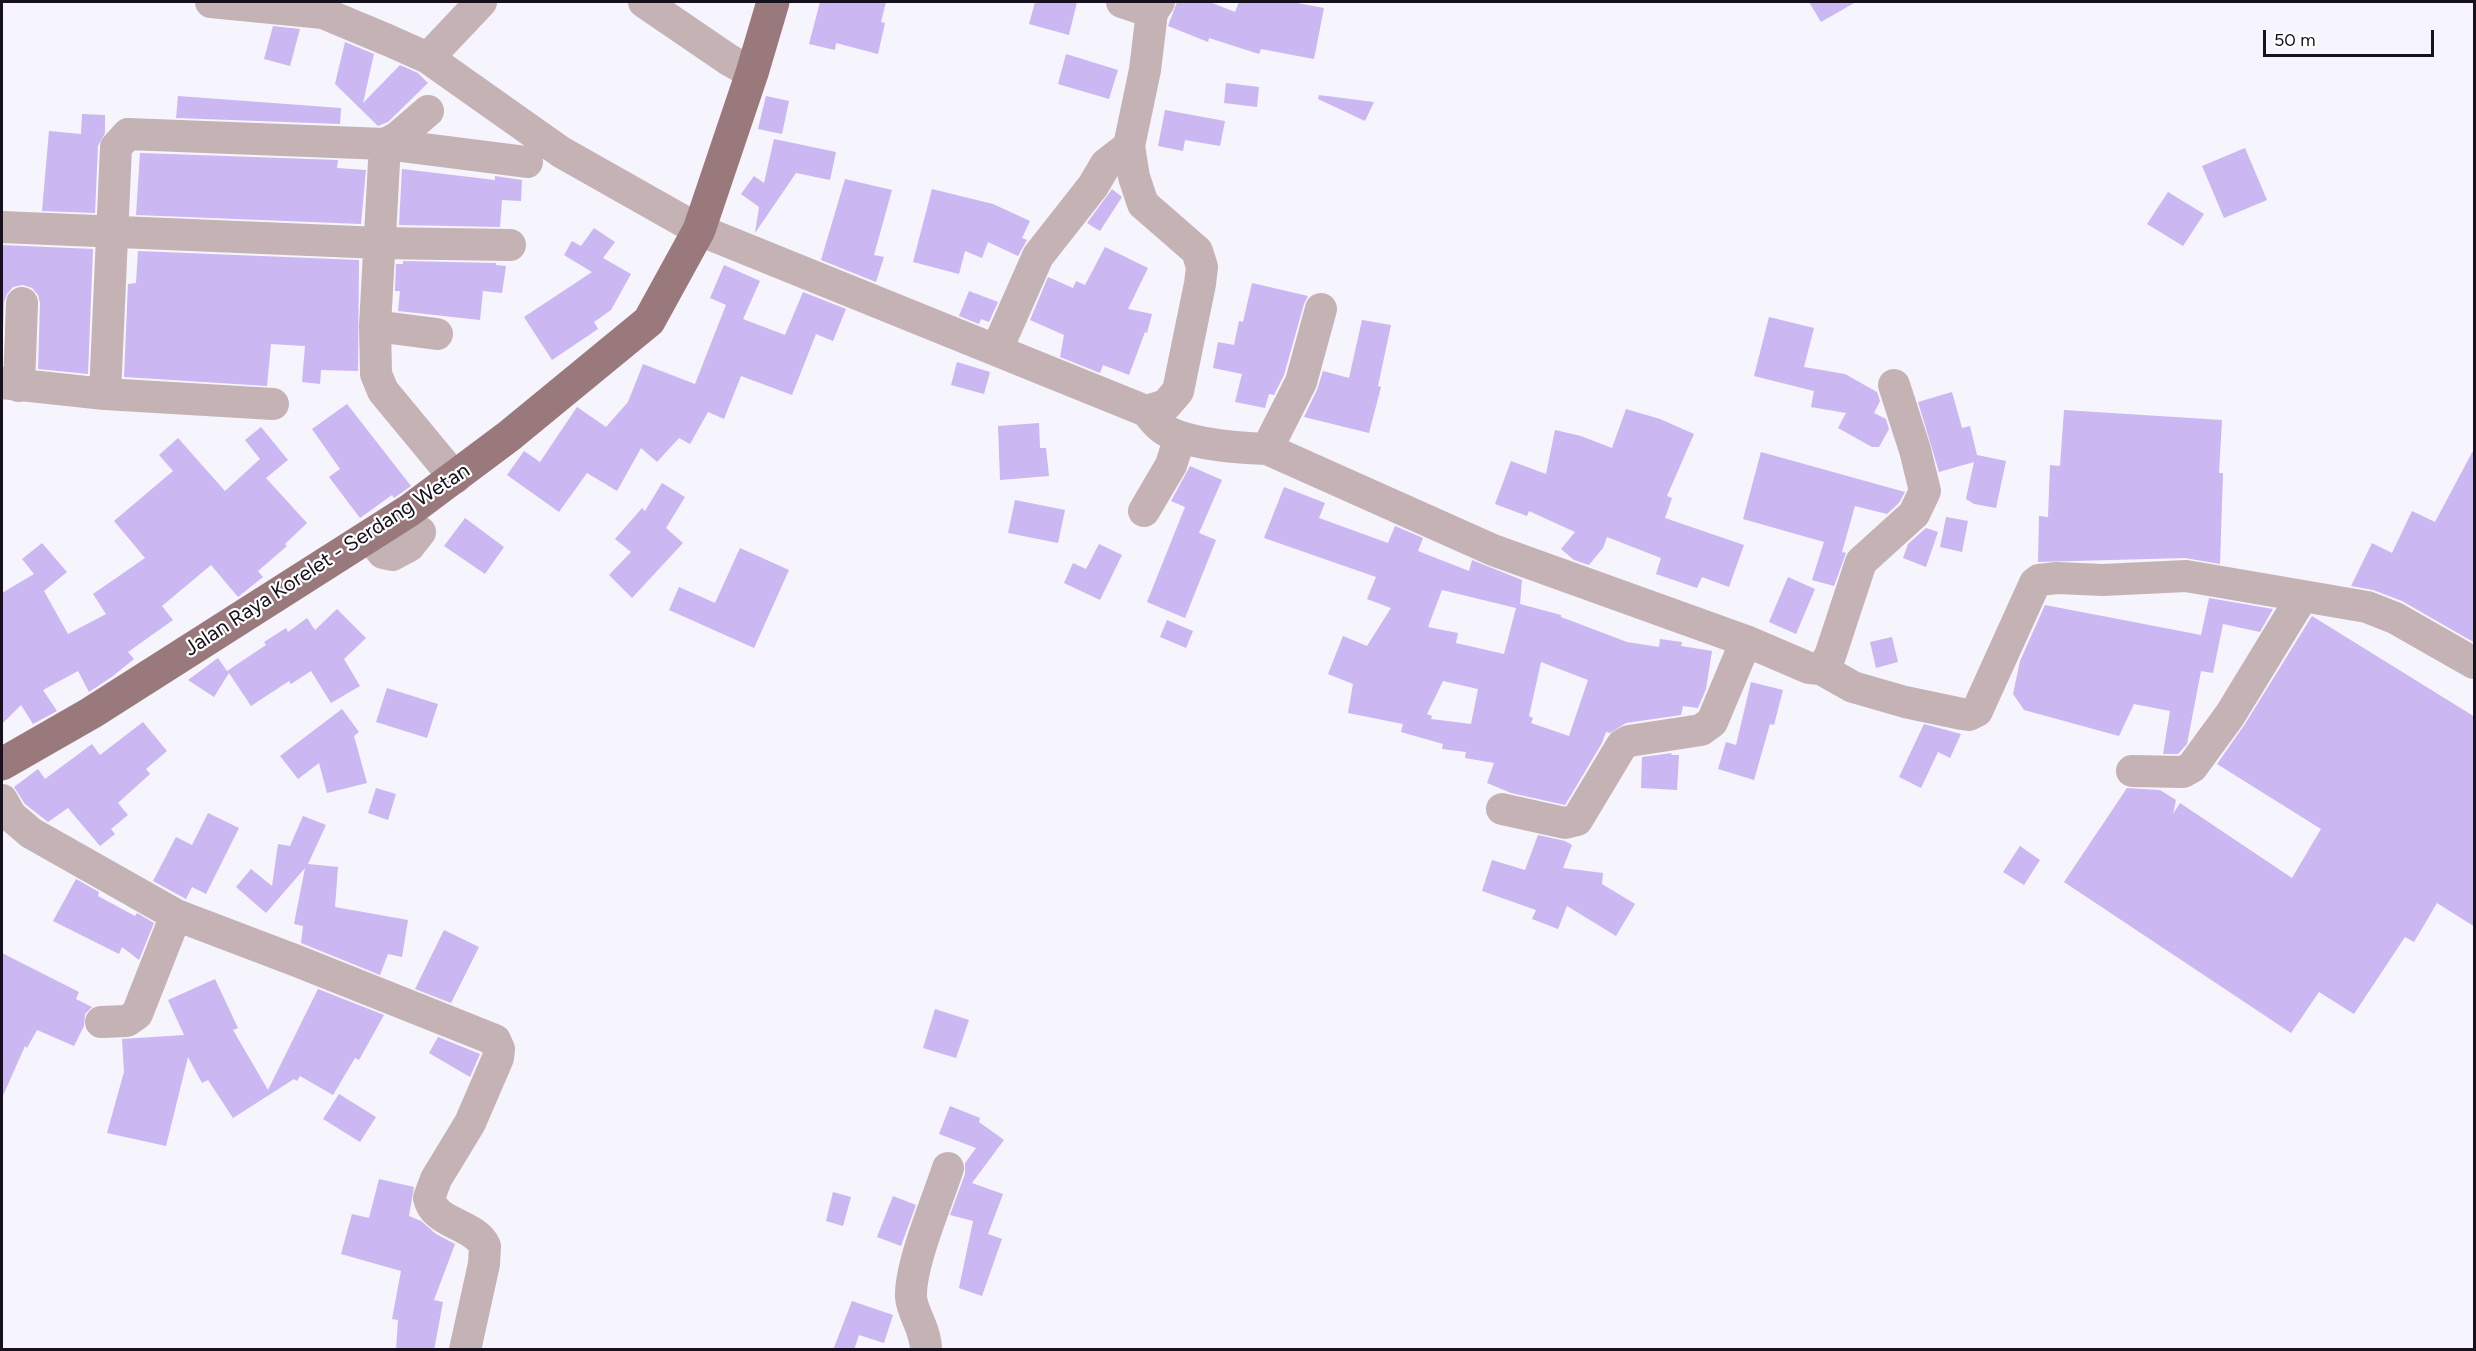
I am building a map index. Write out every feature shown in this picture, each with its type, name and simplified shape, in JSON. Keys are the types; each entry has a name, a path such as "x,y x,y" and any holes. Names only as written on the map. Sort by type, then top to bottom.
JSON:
{"main road":[{"name":"Jalan Raya Korelet - Serdang Wetan","path":"2,764 91,713 370,537 455,478 649,321 699,230 752,73 769,3"}],"street":[{"path":"211,2 322,13 428,58 561,152 699,230 1146,411 1161,428 1180,437 1227,447 1267,449 1493,550 1746,641 1809,668 1821,669 1853,687 1905,702 1969,715 1977,711 2036,582 2057,578 2103,580 2186,576 2382,612 2475,663"},
{"path":"428,58 481,2"},
{"path":"644,2 752,73"},
{"path":"1122,2 1155,7 1129,146 1134,177 1143,204 1197,251 1202,267 1178,391 1166,405 1146,411"},
{"path":"384,144 398,137 428,111"},
{"path":"105,394 116,147 128,134 384,144 528,162"},
{"path":"384,144 375,326 376,374 383,392 455,478"},
{"path":"997,349 1038,256 1093,186 1106,164 1129,146"},
{"path":"2,227 380,243 510,244"},
{"path":"22,303 10,384 105,394 273,404"},
{"path":"1267,449 1301,382 1321,309"},
{"path":"375,326 437,334"},
{"path":"1821,669 1830,656 1861,562 1893,536 1914,514 1926,491 1916,450 1894,385"},
{"path":"1144,511 1171,465 1180,437"},
{"path":"370,537 383,553 392,555 409,546 420,532"},
{"path":"2132,771 2183,772 2192,768 2230,715 2302,597"},
{"path":"1503,809 1565,823 1577,820 1622,745 1629,741 1701,730 1712,722 1746,641"},
{"path":"2,800 15,820 31,833 176,915 340,977 495,1040 499,1049 498,1058 470,1123 436,1179 429,1198 434,1210 479,1238 485,1246 484,1264 465,1350"},
{"path":"101,1022 127,1022 137,1014 176,915"},
{"path":"926,1350 921,1322 911,1300 911,1278 948,1168"}],"building":[{"path":"820,2 886,2 881,22 885,23 878,54 836,43 835,50 809,44"},
{"path":"1035,2 1077,2 1069,35 1029,24"},
{"path":"1177,2 1210,2 1235,12 1239,2 1292,2 1324,8 1314,59 1261,49 1259,54 1209,38 1208,42 1168,26"},
{"path":"1809,2 1856,2 1821,22"},
{"path":"273,26 300,29 290,66 264,59"},
{"path":"345,42 374,54 363,103 400,65 418,73 428,83 388,122 378,126 335,84"},
{"path":"1066,54 1118,70 1109,99 1058,84"},
{"path":"1226,83 1259,87 1257,107 1224,103"},
{"path":"1319,95 1374,102 1365,121 1318,99"},
{"path":"178,96 341,108 340,124 176,118"},
{"path":"766,96 789,101 782,134 758,129"},
{"path":"1165,110 1225,121 1220,146 1185,140 1183,151 1158,146"},
{"path":"82,114 105,115 105,133 98,146 95,213 42,211 49,131 81,134"},
{"path":"774,139 836,152 830,180 796,173 755,233 759,207 741,194 754,176 764,183"},
{"path":"2245,148 2267,200 2224,218 2202,166"},
{"path":"140,153 338,160 337,168 366,170 361,224 136,215"},
{"path":"402,169 495,180 495,176 522,180 521,201 502,200 500,227 399,225"},
{"path":"845,179 892,190 874,255 884,257 876,282 821,260"},
{"path":"932,189 993,204 1030,221 1022,238 1027,240 1018,256 988,242 982,258 965,251 959,274 913,262"},
{"path":"1112,189 1122,197 1100,231 1087,223"},
{"path":"2168,192 2204,214 2183,246 2147,224"},
{"path":"594,228 615,242 603,258 631,274 611,310 594,322 598,329 552,360 524,317 592,272 564,255 572,241 581,246"},
{"path":"2,245 93,249 88,374 38,369 40,303 38,295 32,288 23,285 13,287 4,302 2,360"},
{"path":"1105,247 1148,268 1128,309 1152,314 1147,333 1145,332 1129,375 1103,365 1100,373 1060,357 1064,335 1030,320 1048,277 1073,288 1076,281 1085,285"},
{"path":"138,251 359,260 358,371 321,370 320,384 302,382 305,346 271,344 267,386 124,377 128,284 136,283"},
{"path":"403,261 496,263 496,265 506,266 502,293 483,291 480,320 398,311 400,291 395,291 396,264 403,264"},
{"path":"724,265 760,281 743,319 785,335 803,292 846,309 833,341 816,334 792,395 741,376 724,419 708,412 690,444 679,438 657,462 641,448 617,491 587,473 559,512 507,475 524,451 540,462 577,407 606,427 628,402 643,364 695,384 726,305 710,298"},
{"path":"1252,283 1308,296 1284,375 1274,395 1269,394 1265,408 1235,402 1242,374 1213,368 1218,342 1234,345 1239,321 1243,322"},
{"path":"969,291 998,302 989,322 981,319 979,324 959,316"},
{"path":"1769,317 1814,328 1804,367 1845,374 1877,392 1880,401 1874,413 1886,419 1889,429 1879,447 1872,447 1838,428 1846,413 1811,407 1814,391 1754,376"},
{"path":"1362,320 1391,325 1378,386 1381,387 1369,433 1304,417 1323,371 1349,378"},
{"path":"957,362 990,372 984,394 951,385"},
{"path":"1952,392 1962,428 1970,426 1977,455 2006,461 1996,508 1974,504 1966,499 1974,462 1939,472 1918,402"},
{"path":"347,404 411,486 394,498 392,495 360,518 329,477 340,469 312,429"},
{"path":"1626,409 1660,419 1694,434 1667,496 1672,498 1665,518 1744,545 1729,587 1702,577 1697,588 1656,574 1661,558 1607,537 1603,548 1589,565 1574,560 1561,549 1575,532 1529,511 1527,516 1495,504 1511,461 1546,474 1555,430 1581,436 1612,448"},
{"path":"2064,410 2222,420 2219,473 2223,473 2220,564 2185,558 2038,562 2039,516 2048,517 2050,465 2060,466"},
{"path":"1039,423 1040,448 1046,448 1049,476 1000,480 998,426"},
{"path":"261,427 288,460 266,478 307,523 285,544 287,546 258,571 263,577 238,597 211,565 162,606 173,620 128,652 134,659 113,676 89,692 78,671 43,690 57,711 33,724 21,705 2,724 2,593 34,574 22,559 42,543 67,572 44,591 68,634 106,614 93,594 145,558 114,521 173,471 159,455 178,438 225,491 260,459 245,440"},
{"path":"2475,447 2475,643 2402,601 2373,590 2351,586 2372,543 2392,553 2412,511 2435,522"},
{"path":"1761,452 1905,492 1899,503 1887,514 1855,506 1842,552 1846,553 1834,586 1812,580 1824,542 1743,519"},
{"path":"1190,466 1222,480 1199,533 1216,540 1185,618 1147,602 1185,507 1171,501"},
{"path":"662,483 685,497 666,528 683,543 632,598 609,575 631,552 615,539 642,508 645,511"},
{"path":"1284,487 1325,503 1319,518 1388,543 1395,526 1423,538 1418,551 1469,571 1472,560 1522,580 1520,604 1561,615 1561,617 1627,642 1659,647 1660,639 1682,642 1681,646 1712,651 1706,689 1698,708 1683,706 1681,715 1626,723 1610,733 1606,732 1602,743 1565,805 1511,793 1487,783 1494,763 1465,758 1466,752 1442,749 1443,744 1401,732 1403,724 1348,713 1353,684 1328,674 1343,636 1367,646 1391,608 1367,599 1376,577 1264,538","holes":["1442,590 1516,608 1504,654 1456,643 1458,633 1428,627","1541,662 1588,680 1569,736 1531,723 1533,718 1529,716","1443,681 1478,689 1471,724 1431,719 1432,716 1427,714"]},
{"path":"1015,500 1065,510 1058,543 1008,533"},
{"path":"1946,517 1968,521 1962,552 1940,547"},
{"path":"465,518 504,547 485,574 444,546"},
{"path":"1926,528 1938,532 1926,567 1903,558 1908,544"},
{"path":"1099,544 1122,555 1100,600 1064,583 1073,563 1086,569"},
{"path":"740,548 789,570 754,648 669,610 679,587 715,603"},
{"path":"1788,577 1815,589 1796,634 1769,622"},
{"path":"2209,598 2273,609 2260,632 2223,624 2213,673 2201,671 2187,744 2178,754 2163,754 2170,711 2134,704 2119,736 2024,710 2013,694 2020,661 2045,605 2201,635"},
{"path":"337,609 366,638 344,659 360,686 331,703 311,671 291,684 289,681 251,706 229,673 214,697 188,680 218,658 227,671 266,645 264,642 286,628 288,632 307,618 315,630"},
{"path":"2312,616 2475,717 2475,927 2437,903 2414,942 2405,937 2354,1014 2319,992 2291,1033 2064,882 2127,788 2160,790 2176,800 2173,814 2180,803 2292,878 2321,829 2217,764 2245,724"},
{"path":"1167,620 1193,631 1186,648 1160,637"},
{"path":"1892,637 1898,662 1876,668 1870,642"},
{"path":"1751,682 1783,690 1774,725 1770,724 1754,780 1718,769 1726,742 1736,745"},
{"path":"387,688 438,704 427,738 376,722"},
{"path":"342,709 359,732 354,736 367,783 327,793 319,763 298,779 280,756"},
{"path":"143,722 167,751 146,769 150,774 118,803 128,815 111,829 115,834 100,846 68,808 48,822 25,804 14,787 38,769 45,779 92,744 100,755"},
{"path":"1924,724 1961,734 1950,758 1938,752 1921,788 1899,777"},
{"path":"1672,753 1671,755 1679,755 1677,790 1641,788 1642,757"},
{"path":"376,788 396,794 388,820 368,813"},
{"path":"208,813 239,828 206,894 192,887 186,899 153,881 176,837 192,845"},
{"path":"303,816 326,825 308,864 338,867 335,907 408,920 402,957 388,954 380,975 301,943 303,926 294,924 305,868 266,913 236,887 251,869 272,886 278,844 290,846"},
{"path":"1538,835 1565,841 1572,845 1563,868 1603,873 1602,884 1635,904 1616,936 1567,906 1558,929 1532,919 1536,910 1482,891 1492,860 1525,870"},
{"path":"2020,846 2040,860 2024,885 2003,872"},
{"path":"76,879 99,892 98,896 135,916 137,913 154,923 139,960 122,947 119,954 53,921"},
{"path":"444,930 479,947 451,1003 415,989"},
{"path":"2,953 79,992 76,999 92,1007 85,1014 84,1026 74,1046 37,1030 27,1048 25,1046 2,1098"},
{"path":"215,979 238,1028 233,1030 268,1090 318,989 384,1015 359,1060 355,1058 333,1095 300,1076 297,1081 294,1079 233,1118 208,1080 202,1083 188,1057 166,1146 107,1133 124,1072 122,1039 184,1035 168,1000"},
{"path":"935,1009 969,1020 956,1058 923,1048"},
{"path":"438,1037 480,1054 470,1077 429,1053"},
{"path":"339,1094 376,1117 360,1142 323,1119"},
{"path":"950,1106 980,1118 979,1122 1004,1140 972,1183 1003,1194 988,1234 1002,1239 982,1296 959,1288 973,1221 950,1215 965,1174 965,1163 976,1148 939,1134"},
{"path":"379,1179 414,1187 409,1216 421,1221 436,1234 455,1244 434,1300 443,1302 434,1350 396,1350 398,1320 392,1319 401,1271 341,1254 352,1214 369,1218"},
{"path":"833,1192 851,1197 843,1226 826,1221"},
{"path":"893,1196 916,1205 901,1246 877,1237"},
{"path":"852,1301 893,1315 884,1343 859,1335 854,1350 833,1350"}]}
